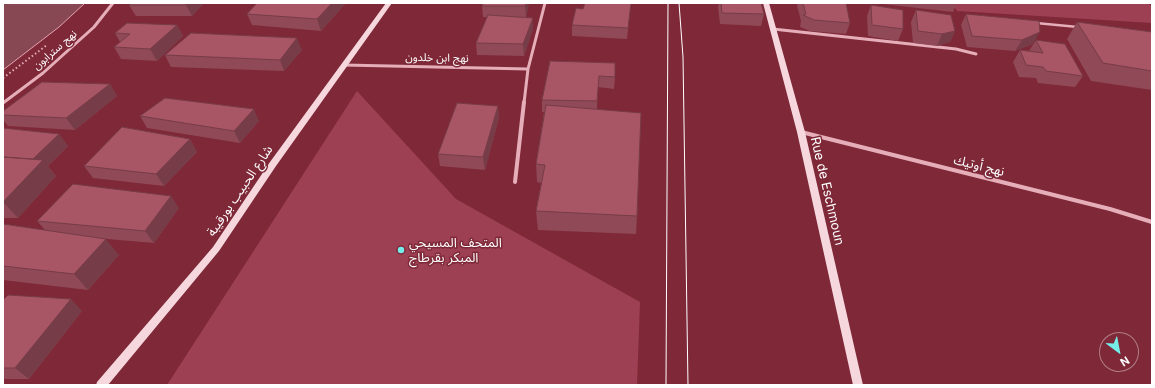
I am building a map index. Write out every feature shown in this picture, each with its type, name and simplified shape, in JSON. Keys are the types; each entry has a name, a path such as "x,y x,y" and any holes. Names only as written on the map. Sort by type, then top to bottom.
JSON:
{"main road":[{"name":"شارع الحبيب بورقيبة","path":"101,385 216,249 273,164 389,3"},
{"name":"Rue de Eschmoun","path":"766,3 801,132 858,385"}],"street":[{"name":"نهج سترابون","path":"3,103 43,73 94,27 113,3"},
{"path":"515,182 528,69 545,3"},
{"path":"774,29 956,49 976,54"},
{"name":"نهج ابن خلدون","path":"344,65 528,69"},
{"name":"نهج أوتيك","path":"801,132 1116,211 1152,222"}],"lane":[{"path":"1028,22 1082,27"}],"path":[{"path":"3,78 48,44"}],"shaded area":[{"path":"3,3 85,3 59,27 3,70"},
{"path":"952,3 1148,3 1152,7 1152,23 957,11"},
{"name":"المتحف المسيحي المبكر بقرطاج","path":"357,91 456,199 640,302 637,385 167,385"}],"building":[{"path":"132,3 188,3 186,5 129,5"},
{"path":"257,3 332,3 317,19 247,14"},
{"path":"483,3 526,3 525,6 482,6"},
{"path":"585,3 631,3 628,28 572,25 576,8 583,9"},
{"path":"721,3 761,3 764,14 722,13"},
{"path":"803,3 846,3 850,23 814,20 803,15 806,14"},
{"path":"871,5 903,10 903,29 872,25"},
{"path":"916,10 951,15 955,31 942,34 918,31"},
{"path":"966,14 1039,21 1040,32 1022,40 972,36"},
{"path":"488,15 533,18 523,44 476,43"},
{"path":"1077,22 1152,32 1152,71 1103,63"},
{"path":"127,23 177,25 150,49 114,47 130,34 115,33"},
{"path":"191,33 297,38 280,60 165,55"},
{"path":"1036,40 1065,44 1083,76 1046,71 1043,67 1026,65 1020,50 1043,53"},
{"path":"550,61 615,63 615,77 599,76 597,101 542,100"},
{"path":"42,82 110,84 66,118 3,115 3,111"},
{"path":"165,98 254,109 234,131 140,116"},
{"path":"457,103 498,106 483,157 438,154"},
{"path":"546,105 641,113 637,216 536,211 545,165 536,164"},
{"path":"122,127 190,139 156,174 84,166"},
{"path":"3,128 59,134 33,159 3,157"},
{"path":"3,157 43,160 3,202"},
{"path":"73,184 171,196 145,231 37,221"},
{"path":"3,224 106,239 74,274 3,266"},
{"path":"8,295 71,299 15,368 3,368 3,300"}],"tram line":[{"path":"666,385 668,3"},
{"path":"679,3 683,57 688,385"}],"place":[{"name":"المتحف المسيحي المبكر بقرطاج","path":"401,250"}]}
